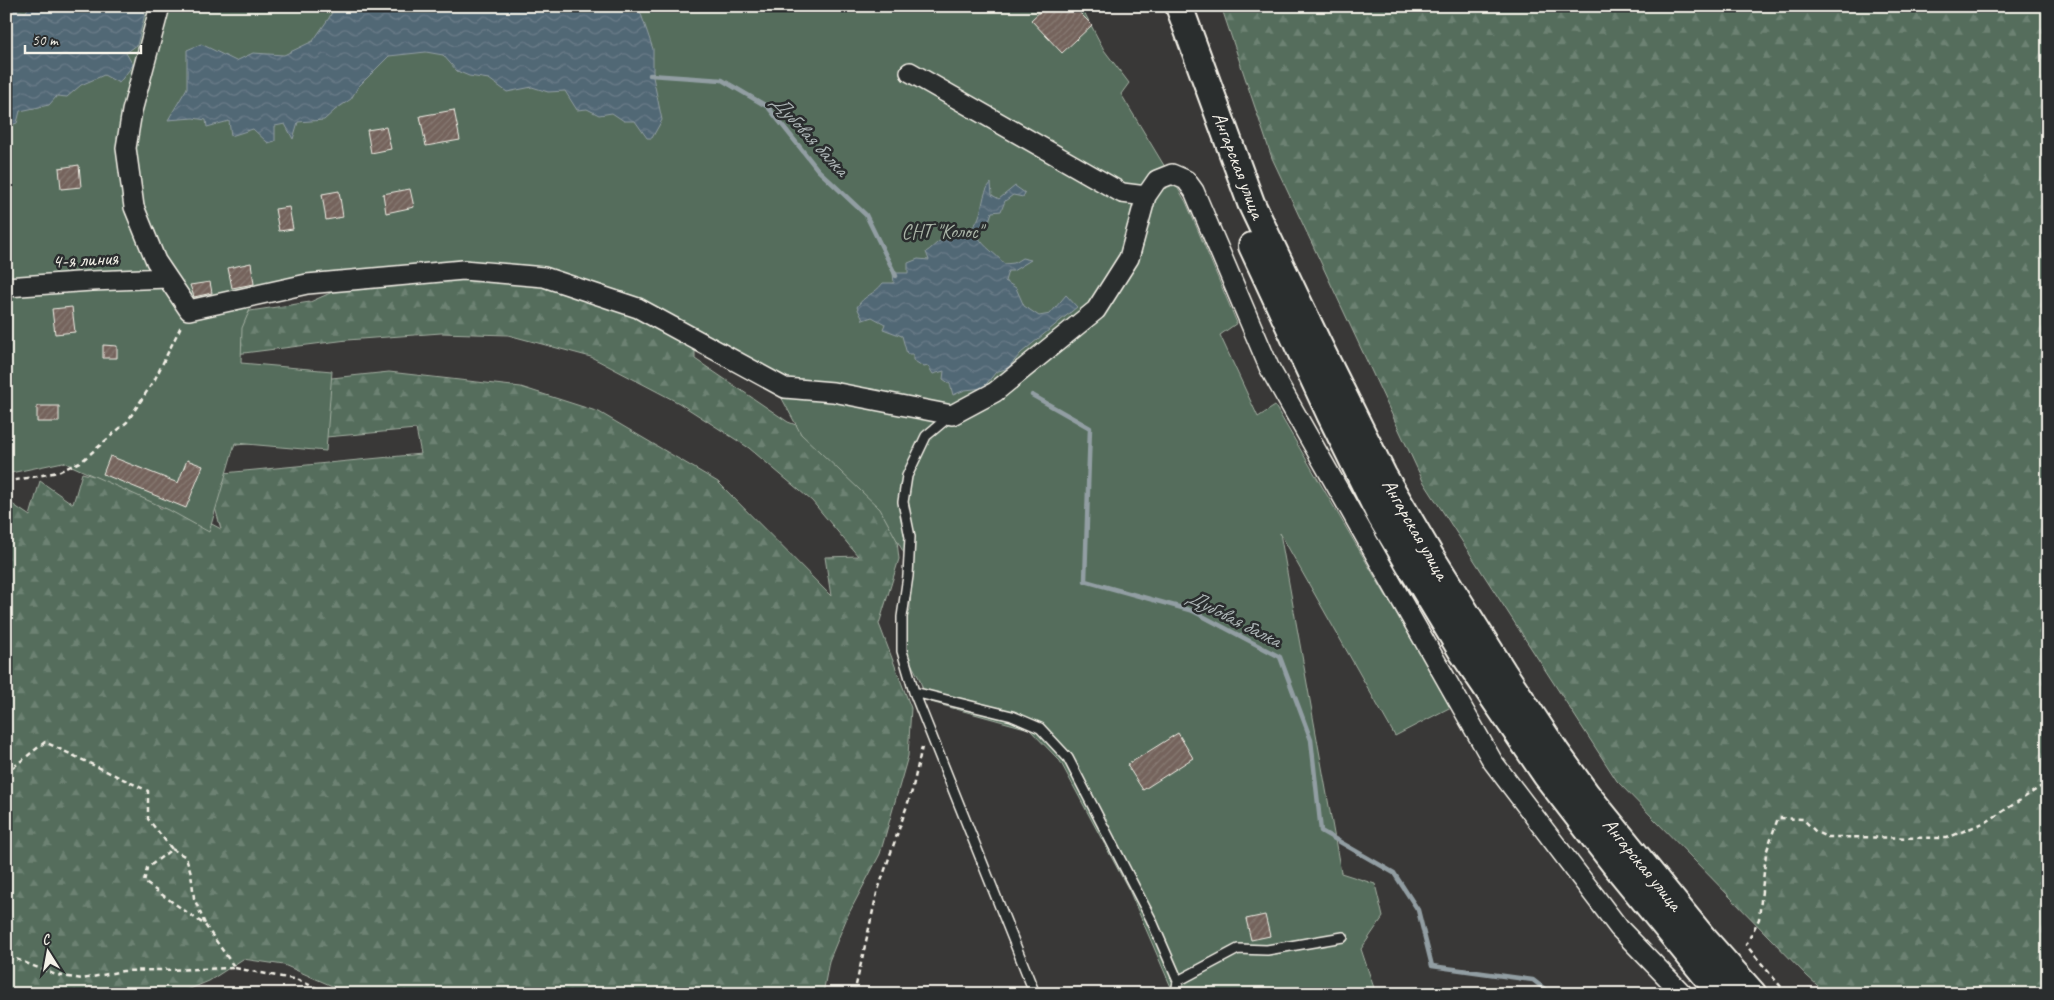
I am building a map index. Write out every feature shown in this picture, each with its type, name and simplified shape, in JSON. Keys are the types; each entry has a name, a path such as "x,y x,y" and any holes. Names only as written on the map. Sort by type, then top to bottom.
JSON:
{"main road":[{"name":"Ангарская улица","path":"1163,6 1183,69 1233,204 1330,414 1381,517 1463,653 1546,775 1617,867 1721,994"},
{"name":"Ангарская улица","path":"1179,6 1252,203 1319,346 1383,474 1431,557 1508,680 1587,795 1702,938 1753,994"}],"street":[{"path":"160,6 132,111 126,148 134,207 156,261 189,310 307,284 443,271 463,270 544,277 638,308 785,388 833,392 952,415 995,392 1096,310 1129,258 1146,196 1156,180 1172,174 1186,180 1194,191 1269,367 1493,762 1619,928 1684,994"},
{"path":"910,72 1122,193 1146,196"},
{"name":"4-я линия","path":"6,287 167,278"}],"lane":[{"path":"952,415 926,436 907,476 903,502 910,537 908,576 902,617 902,651 914,692 1035,994"},
{"path":"914,692 1012,716 1040,728 1068,758 1151,920 1178,981 1176,994"},
{"path":"1178,981 1238,949 1267,950 1343,937"}],"path":[{"path":"6,482 58,472 82,461 127,422 155,379 189,310"},
{"path":"854,994 877,893 912,791 928,725"},
{"path":"6,773 45,742 148,791 148,819 172,849 186,857 191,873 194,898 206,925 235,968"},
{"path":"1787,994 1746,945 1759,918 1766,853 1778,818 1803,819 1816,832 1827,837 1947,838 1988,821 2048,782"},
{"path":"172,849 147,868 144,882 206,925"},
{"path":"6,955 56,975 82,979 124,970 235,968 298,980 330,994"}],"green space":[{"name":"СНТ \"Колос\"","path":"6,6 1081,6 1104,50 1129,83 1121,94 1186,202 1237,323 1220,335 1258,417 1275,406 1451,707 1395,736 1280,533 1341,873 1375,884 1383,917 1361,949 1376,994 1174,994 1129,890 1060,761 1029,729 927,701 919,678 907,656 907,619 910,609 912,568 880,509 801,434 771,378 691,326 656,306 589,286 490,263 259,288 242,328 241,363 332,371 326,451 235,443 209,532 169,510 63,462 6,474"},
{"path":"1221,6 2048,6 2048,994 1827,994 1807,976 1617,781 1423,481 1272,158"},
{"path":"407,259 544,283 639,314 695,349 695,359 788,422 823,435 893,505 899,559 879,624 911,708 908,756 880,854 848,915 829,961 823,994 388,994 346,992 284,965 243,959 209,981 178,994 94,994 90,986 84,994 6,994 6,500 30,516 40,481 73,504 82,473 147,490 160,508 184,509 221,529 212,497 224,473 421,454 416,429 236,445 236,388 389,372 521,387 599,412 718,482 831,596 825,557 858,556 812,501 749,448 679,403 591,357 508,335 441,333 347,340 220,356 250,311 310,302"}],"water":[{"path":"29,6 147,6 137,45 126,53 133,65 119,83 104,75 81,85 67,97 57,96 49,105 20,111 17,123 6,127 6,28 11,23 10,9 26,12"},
{"path":"335,6 624,6 627,11 640,11 653,49 653,77 662,120 652,138 647,138 635,121 624,121 612,113 599,115 587,109 577,110 565,91 548,92 532,87 507,92 489,79 469,76 457,71 443,55 426,52 389,56 358,87 351,99 324,120 298,122 293,139 285,124 275,126 275,141 268,143 253,129 231,136 229,121 207,127 206,120 193,118 168,120 187,88 187,50 201,44 236,61 253,53 284,55 313,41"},
{"path":"991,183 992,195 999,199 1015,186 1025,193 1023,197 1013,195 1005,201 1001,211 992,212 989,221 984,221 978,236 983,244 1004,264 1014,263 1022,258 1031,260 1013,271 1008,271 1005,281 1016,288 1024,306 1039,316 1050,314 1066,295 1077,307 1021,353 1008,368 996,372 983,388 965,390 953,395 950,384 943,379 944,371 933,374 928,366 924,367 913,360 913,354 907,354 902,336 883,329 885,324 872,317 863,320 857,307 883,283 894,283 893,273 908,273 908,263 918,259 929,260 926,252 939,241 965,232 973,227 979,218 986,192"}],"building":[{"path":"1046,6 1073,6 1092,25 1062,53 1031,20"},
{"path":"454,110 460,140 426,146 420,116"},
{"path":"386,127 391,149 371,153 367,130"},
{"path":"79,165 81,187 61,189 59,168"},
{"path":"410,189 414,207 386,213 383,194"},
{"path":"339,191 343,217 326,220 322,194"},
{"path":"289,207 293,229 279,231 275,209"},
{"path":"251,263 254,284 232,288 228,268"},
{"path":"210,282 212,293 194,297 190,285"},
{"path":"72,307 75,332 55,334 52,309"},
{"path":"103,345 117,346 117,358 103,358"},
{"path":"37,406 59,406 59,422 37,422"},
{"path":"110,456 178,483 187,460 203,466 186,508 103,474"},
{"path":"1178,733 1193,758 1143,790 1127,765"},
{"path":"1265,915 1270,936 1251,940 1246,919"}],"waterway":[{"name":"Дубовая балка","path":"650,75 722,80 768,107 818,170 866,215 896,276"},
{"name":"Дубовая балка","path":"1032,395 1090,428 1085,581 1193,611 1280,657 1311,740 1321,831 1394,873 1418,910 1432,966 1533,980 1551,994"}]}
